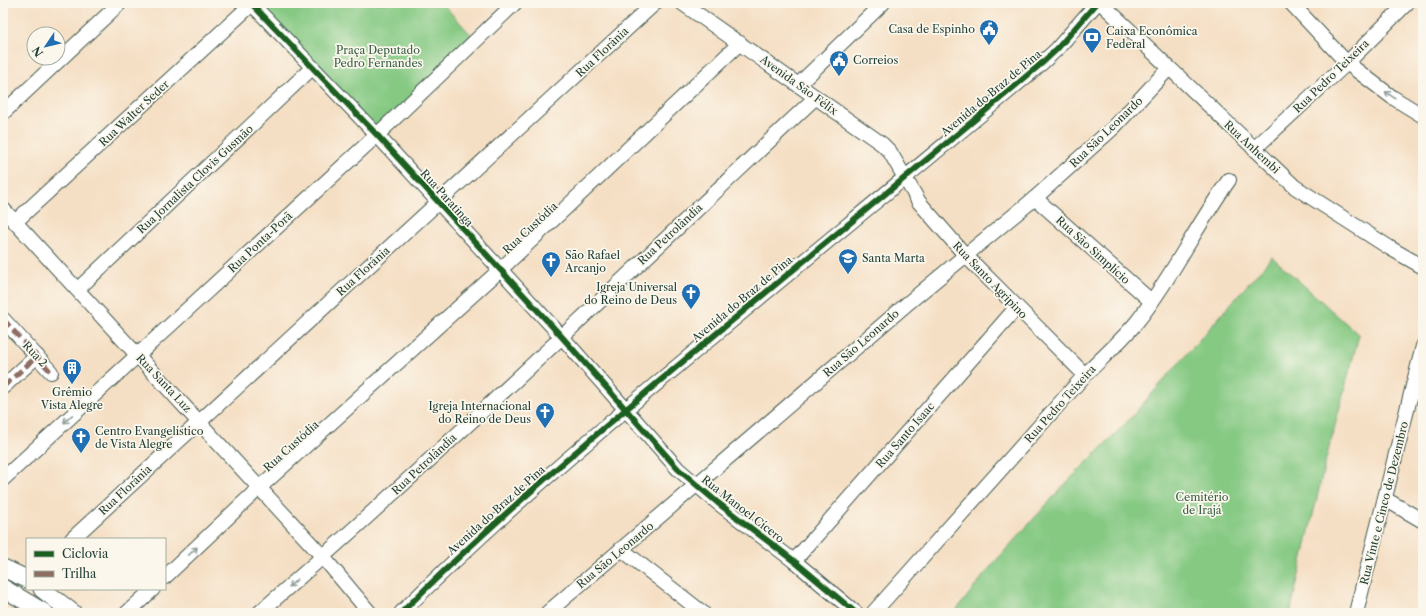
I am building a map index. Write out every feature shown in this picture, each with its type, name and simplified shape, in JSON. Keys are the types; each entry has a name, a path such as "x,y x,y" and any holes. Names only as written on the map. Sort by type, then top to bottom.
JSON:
{"main road":[{"path":"3,568 26,579"},
{"path":"3,588 46,613"},
{"path":"43,590 74,613"}],"street":[{"path":"3,112 120,3"},
{"name":"Rua Paratinga","path":"252,3 377,135 562,336 626,410"},
{"name":"Rua Walter Seder","path":"15,222 252,3"},
{"name":"Rua Ponta-Porã","path":"3,479 377,135 515,3"},
{"name":"Rua Florânia","path":"73,538 655,3"},
{"name":"Avenida São Félix","path":"682,3 882,144 890,152 905,179"},
{"path":"798,85 884,3"},
{"name":"Avenida do Braz de Pina","path":"401,613 476,539 626,410 905,179 1052,54 1097,3"},
{"name":"Rua Anhembi","path":"1101,3 1281,175 1310,198 1423,267"},
{"path":"1291,3 1347,62 1392,97 1423,116"},
{"name":"Rua Pedro Teixeira","path":"1254,149 1347,62 1407,3"},
{"name":"Rua Custódia","path":"166,576 259,488 500,270 740,43"},
{"name":"Rua Jornalista Clovis Gusmão","path":"78,289 312,68"},
{"name":"Rua São Leonardo","path":"547,613 697,486 908,303 1035,198 1114,127 1169,68"},
{"name":"Rua Petrolândia","path":"259,613 323,557 562,336 815,98"},
{"name":"Rua Santo Agripino","path":"905,179 919,202 966,256 1016,308 1085,375"},
{"name":"Rua Pedro Teixeira","path":"873,613 1085,375 1122,339 1151,301 1207,211 1229,180"},
{"name":"Rua São Simplício","path":"1035,198 1151,301"},
{"name":"Rua Santa Luz","path":"3,209 323,557 370,613"},
{"name":"Rua Santo Isaac","path":"794,561 1016,308"},
{"name":"Rua 2","path":"3,319 51,372"},
{"name":"Rua Vinte e Cinco de Dezembro","path":"1356,613 1385,499 1418,388 1423,346"},
{"path":"3,387 37,356"},
{"name":"Rua Manoel Cícero","path":"626,410 678,469 697,486 794,561 856,613"},
{"path":"1385,499 1423,521"},
{"path":"621,549 704,613"},
{"path":"128,613 152,590"}],"green space":[{"name":"Praça Deputado Pedro Fernandes","path":"269,3 442,3 475,39 376,130 261,10"},
{"name":"Cemitério de Irajá","path":"1272,257 1359,335 1326,459 1290,613 954,613 992,565 1068,481 1128,421"}],"marked path":[{"path":"3,319 51,372"},
{"path":"3,387 37,356"}],"cycle path":[{"path":"251,3 377,135 562,337 678,469 718,503 794,561 856,613"},
{"path":"401,613 468,548 644,394 1042,63 1057,49 1097,3"}],"place":[{"name":"Casa de Espinho","path":"989,46"},
{"name":"Caixa Econômica Federal","path":"1092,54"},
{"name":"Correios","path":"839,77"},
{"name":"Santa Marta","path":"848,275"},
{"name":"São Rafael Arcanjo","path":"551,278"},
{"name":"Igreja Universal do Reino de Deus","path":"691,310"},
{"name":"Grêmio Vista Alegre","path":"72,385"},
{"name":"Igreja Internacional do Reino de Deus","path":"545,429"},
{"name":"Centro Evangelístico de Vista Alegre","path":"81,454"}]}
